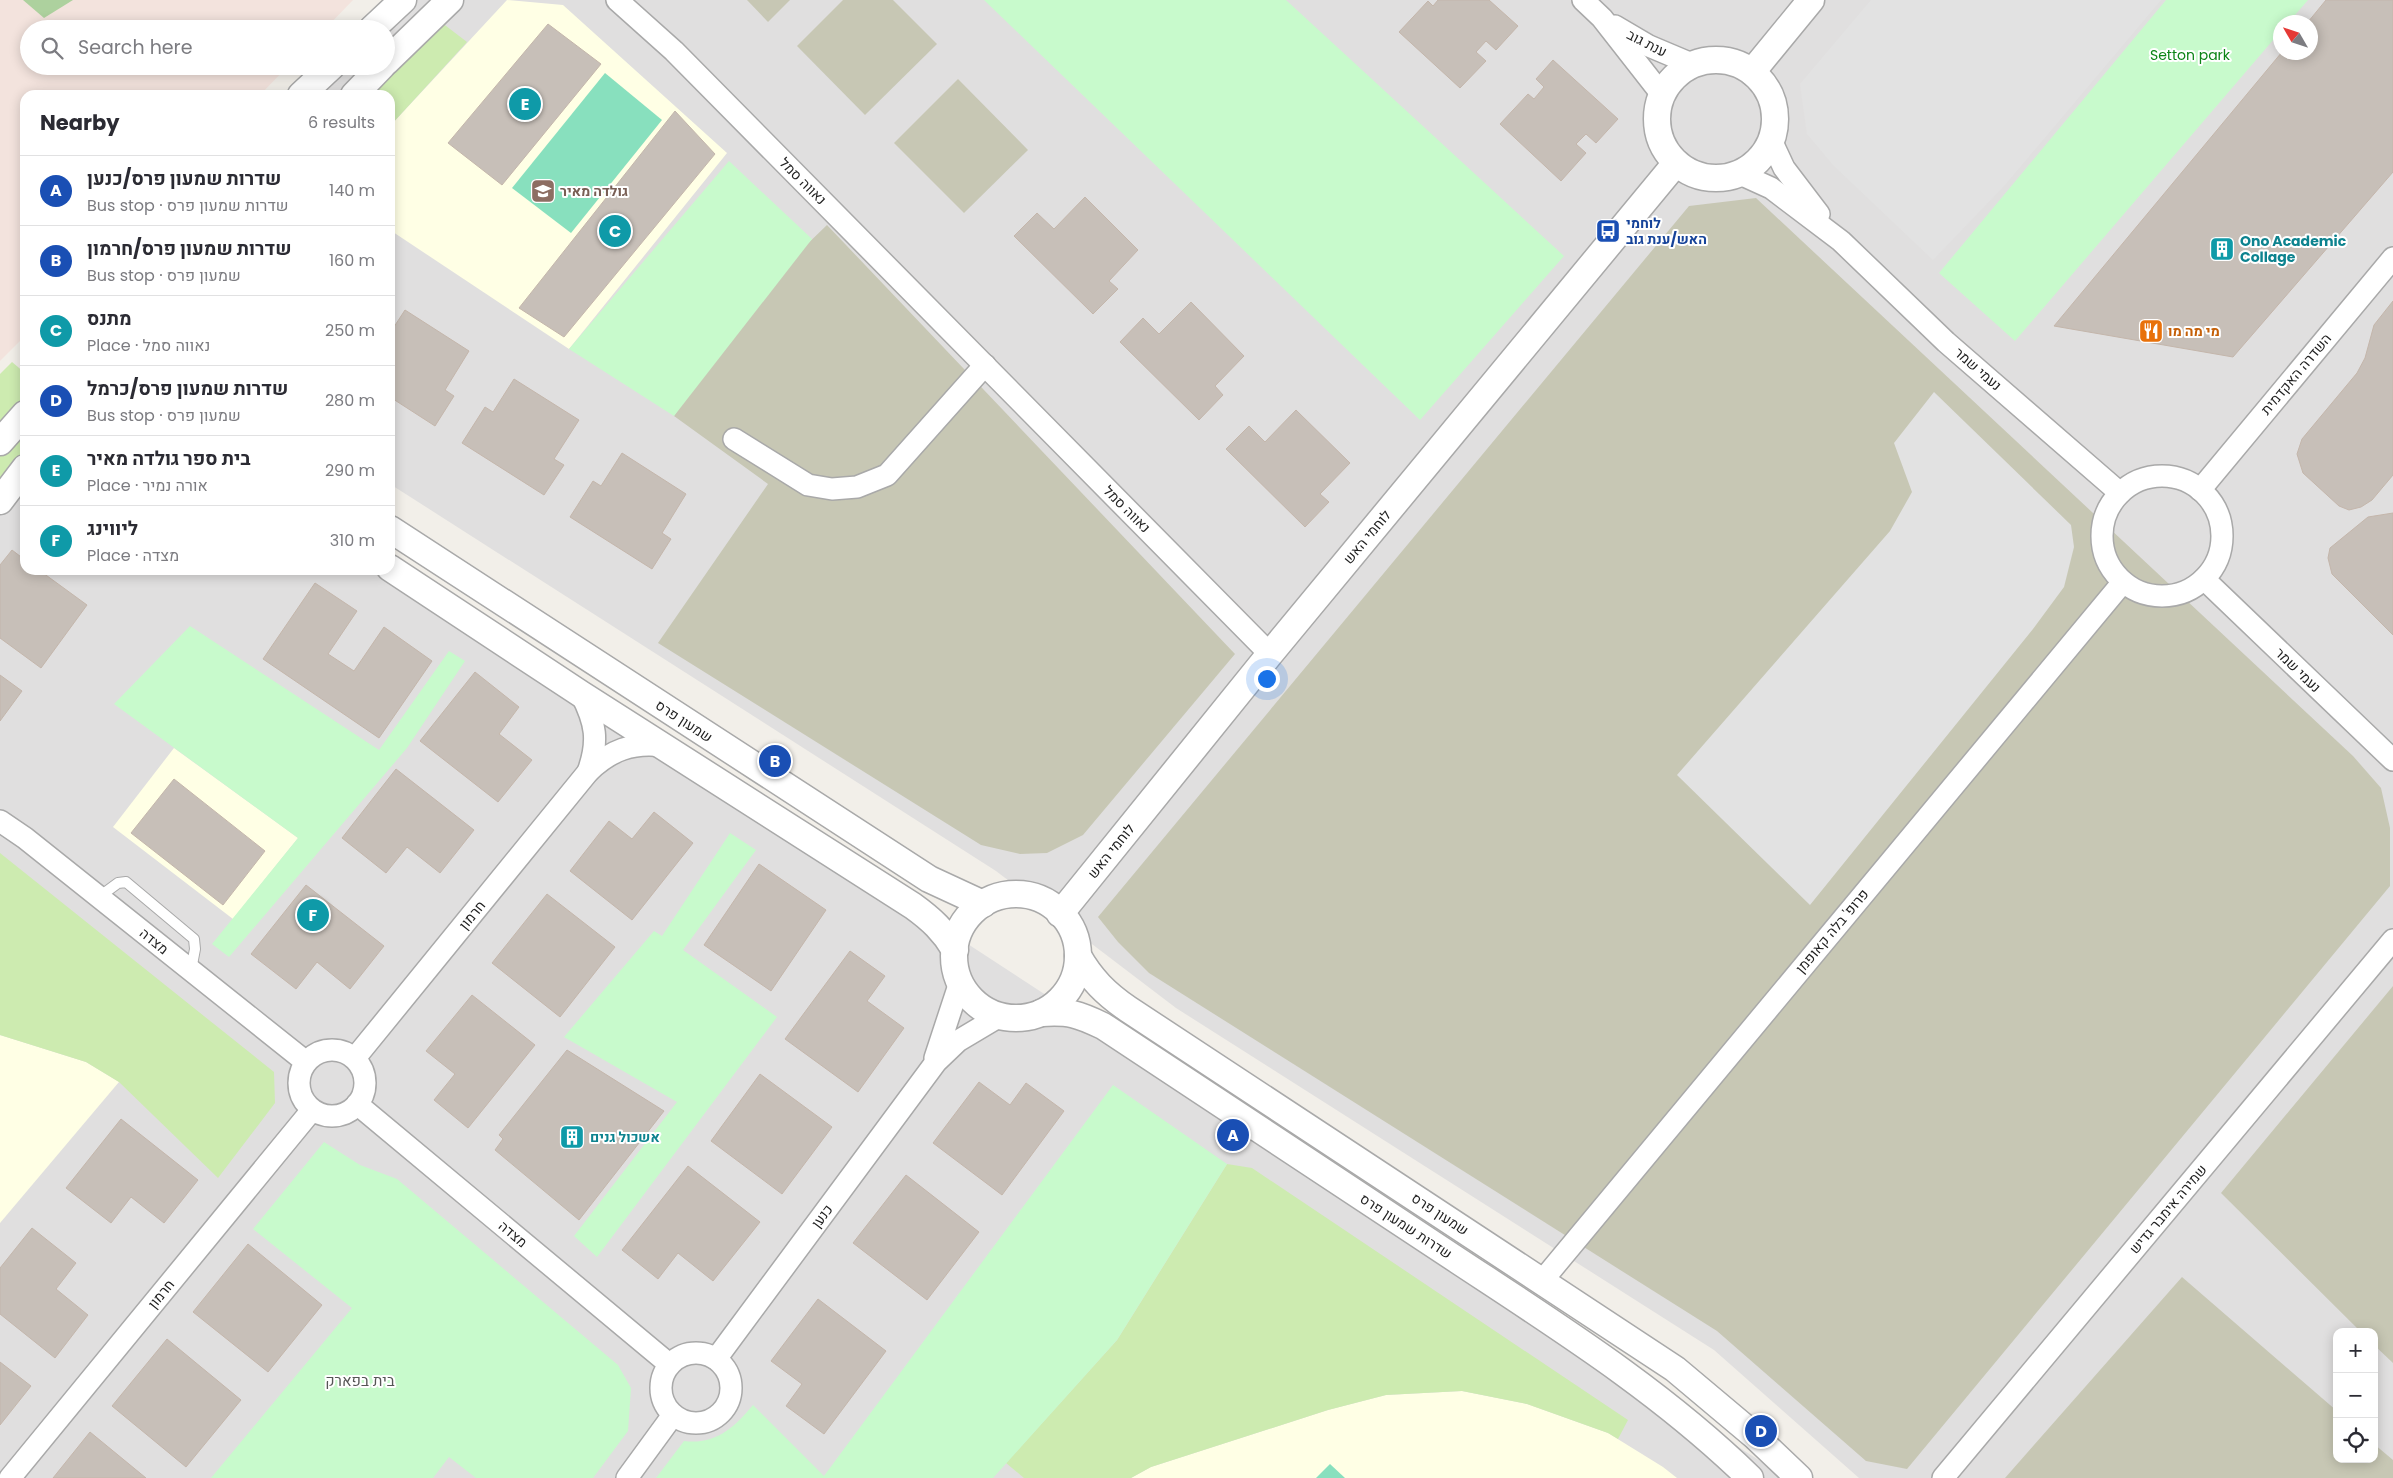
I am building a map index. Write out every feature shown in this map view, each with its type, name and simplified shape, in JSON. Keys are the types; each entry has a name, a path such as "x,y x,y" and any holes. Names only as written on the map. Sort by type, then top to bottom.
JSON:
{"street":[{"path":"382,20 403,0"},
{"path":"395,53 450,0"},
{"name":"נאווה סמל","path":"617,0 674,51 1270,654"},
{"name":"ענת גוב","path":"1583,0 1602,18 1663,96"},
{"path":"1752,72 1811,0"},
{"name":"ענת גוב","path":"1602,18 1649,46 1694,65"},
{"path":"1709,61 1724,61 1752,72 1764,84 1772,99 1775,116 1774,133 1767,149 1756,162 1738,173 1717,178 1703,177 1690,172 1676,163 1661,140 1658,125 1658,110 1670,83 1681,72 1694,65 1709,61"},
{"path":"307,90 323,75"},
{"path":"359,90 373,75"},
{"name":"נעמי שמר","path":"1771,140 1784,168 1841,241"},
{"name":"לוחמי האש","path":"1060,914 1270,654 1676,163"},
{"name":"נעמי שמר","path":"1738,173 1771,188 1841,241 1946,342 2120,493"},
{"name":"השדרה האקדמית","path":"2200,490 2393,258"},
{"path":"734,439 808,484 832,489 857,487 887,476 985,365"},
{"path":"0,442 20,420"},
{"path":"0,501 20,475"},
{"path":"2168,476 2185,481 2200,490 2215,509 2222,533 2220,550 2214,565 2204,579 2189,589 2172,595 2155,596 2138,591 2122,582 2104,554 2102,538 2104,522 2110,506 2120,493 2143,480 2168,476"},
{"name":"שמעון פרס","path":"395,532 929,878 983,904"},
{"path":"395,571 582,694 913,906 930,918 946,934 955,950"},
{"name":"נעמי שמר","path":"2204,579 2393,760"},
{"name":"פרופ' בלה קאופמן","path":"1542,1281 2122,582"},
{"name":"חרמון","path":"582,694 594,724 596,739 595,754 588,772"},
{"name":"חרמון","path":"355,1058 588,772 601,759 617,751 635,745 663,746"},
{"name":"מצדה","path":"0,821 25,838 100,897 306,1062"},
{"path":"1014,894 1030,896 1046,902 1060,914 1069,924 1078,956 1072,984 1056,1003 1041,1013 1024,1018 989,1013 975,1003 956,973 955,950 957,938 963,925 972,913 983,904 998,897 1014,894"},
{"name":"שמירה אימבר גדיש","path":"1943,1478 2393,940"},
{"name":"שמעון פרס","path":"1078,956 1088,974 1100,988 1128,1009 1675,1370 1756,1437 1799,1478"},
{"name":"כנען","path":"929,1072 943,1038 960,982"},
{"name":"שדרות שמעון פרס","path":"1041,1013 1066,1012 1082,1016 1103,1026 1580,1341 1676,1410 1712,1440 1750,1478"},
{"name":"כנען","path":"716,1359 929,1072 958,1041 1000,1016"},
{"path":"335,1049 346,1052 355,1058 361,1066 365,1086 358,1104 341,1115 331,1116 312,1110 300,1093 298,1082 306,1062 314,1055 335,1049"},
{"name":"מצדה","path":"358,1104 669,1364"},
{"name":"חרמון","path":"10,1478 312,1110"},
{"path":"697,1353 716,1359 724,1367 730,1382 728,1399 723,1409 710,1419 694,1423 673,1414 667,1408 661,1390 661,1381 669,1364 686,1354 697,1353"},
{"path":"627,1478 673,1414"}],"lane":[{"path":"100,897 118,883 126,882 194,939 195,949 191,970"}],"shaded area":[{"path":"0,0 353,0 334,20 20,20 20,75 279,75 265,90 20,90 20,341 0,361"},
{"path":"392,0 2393,0 2393,1478 1859,1478 1714,1350 1176,1008 996,871 395,487 395,90 301,90 316,75 395,75 395,20 388,20"},
{"name":"גולדה מאיר","path":"507,0 563,5 727,153 569,349 395,233 395,121"},
{"path":"747,0 790,0 768,22"},
{"path":"843,0 893,0 937,44 865,115 797,46"},
{"path":"1871,0 2161,0 2005,185 1933,260 1833,165 1807,134 1800,84"},
{"path":"958,79 1028,150 964,213 894,143"},
{"path":"1756,198 2353,756 2381,788 2390,828 2390,886 1907,1469 1866,1461 1717,1331 1149,973 1118,942 1098,917 1689,206"},
{"path":"827,225 1235,654 1083,835 1047,853 1020,854 981,845 658,643 768,484 674,416 721,346 797,254"},
{"path":"1934,392 2071,525 2074,547 2064,587 2033,629 1810,905 1677,775 1890,531 1912,492 1894,443"},
{"path":"20,445 20,575 395,575 395,570 1786,1478 0,1478 0,470"},
{"path":"174,748 298,838 233,919 113,827"},
{"path":"2393,986 2393,1363 2378,1349 2378,1328 2357,1328 2221,1193"},
{"path":"0,1035 86,1062 119,1082 0,1223"},
{"path":"2182,1277 2333,1408 2333,1463 2378,1463 2378,1447 2393,1460 2393,1478 2005,1478"},
{"path":"1462,1391 1527,1404 1608,1433 1663,1467 1677,1478 1131,1478 1151,1467 1328,1410 1386,1395"}],"green space":[{"path":"23,0 73,0 44,18"},
{"path":"984,0 1286,0 1564,256 1420,420"},
{"name":"Setton park","path":"2166,0 2308,0 2295,15 2273,15 2273,40 2015,341 1939,273"},
{"path":"433,16 467,42 395,121 395,90 362,90 376,75 395,75 395,56"},
{"path":"605,73 662,120 571,233 512,188"},
{"path":"729,161 812,239 674,416 569,349"},
{"path":"12,362 20,369 20,457 0,482 0,374"},
{"path":"190,626 379,750 449,651 465,661 407,748 229,957 212,944 298,838 114,704"},
{"path":"730,833 756,850 683,950 777,1017 597,1257 574,1236 677,1102 564,1037 654,931 662,936"},
{"path":"0,853 274,1072 275,1103 218,1178 119,1082 86,1062 0,1035"},
{"path":"1113,1085 1227,1164 1117,1340 993,1478 656,1478 684,1441 695,1442 705,1440 723,1433 739,1421 753,1405 824,1476"},
{"path":"324,1142 360,1165 397,1179 618,1365 631,1388 628,1431 593,1478 476,1478 449,1457 433,1478 211,1478 352,1308 253,1229"},
{"path":"1227,1164 1252,1168 1628,1420 1618,1439 1608,1433 1527,1404 1462,1391 1386,1395 1328,1410 1151,1467 1131,1478 1024,1478 1006,1463 1117,1340"},
{"path":"1330,1464 1345,1478 1316,1478"}],"building":[{"path":"1438,0 1489,0 1518,26 1496,50 1486,41 1476,52 1486,61 1460,88 1399,32 1428,1 1433,6"},
{"name":"Ono Academic Collage","path":"2326,0 2393,0 2393,172 2233,357 2054,326 2275,60 2318,60 2318,15 2314,15"},
{"path":"548,24 601,64 502,185 448,143"},
{"path":"1553,60 1618,119 1596,143 1586,134 1576,144 1586,153 1561,181 1500,124 1528,94 1534,99 1544,87 1536,79"},
{"path":"675,111 715,154 564,337 519,308"},
{"path":"1085,197 1138,250 1109,281 1118,289 1093,314 1014,236 1037,213 1054,229"},
{"path":"2393,301 2393,475 2372,500 2361,507 2349,510 2339,506 2303,473 2297,454 2302,439 2357,373 2365,358 2374,325"},
{"path":"1191,302 1244,356 1215,386 1223,395 1199,420 1120,342 1143,318 1159,334"},
{"path":"405,310 469,351 445,390 454,396 435,426 395,400 395,325"},
{"path":"514,379 579,420 554,459 564,465 544,495 462,443 485,407 493,412"},
{"path":"1296,410 1350,463 1320,494 1329,502 1305,527 1226,449 1249,426 1265,442"},
{"path":"622,453 686,494 662,533 671,539 652,569 570,517 593,481 601,486"},
{"path":"2393,513 2393,635 2332,574 2328,558 2330,548 2368,517"},
{"path":"12,550 20,556 20,575 46,575 87,605 41,668 0,638 0,565"},
{"path":"315,583 357,611 328,654 354,671 384,627 432,661 379,738 263,659"},
{"path":"475,672 519,707 499,734 532,760 498,802 420,741"},
{"path":"0,675 22,691 0,721"},
{"path":"396,769 474,830 440,873 407,847 386,873 342,838"},
{"path":"174,779 265,851 223,905 131,833"},
{"path":"654,812 693,843 632,920 570,871 609,821 632,839"},
{"path":"759,864 826,910 771,991 704,945"},
{"path":"306,885 384,946 350,989 317,962 296,989 251,954"},
{"path":"547,894 615,947 560,1017 492,963"},
{"path":"850,951 885,976 867,1001 904,1028 858,1092 785,1039"},
{"path":"472,995 535,1045 468,1128 434,1100 455,1074 426,1051"},
{"name":"אשכול גנים","path":"567,1050 664,1111 579,1220 495,1150 503,1139 499,1135"},
{"path":"760,1074 832,1127 782,1194 711,1141"},
{"path":"979,1082 1010,1105 1026,1083 1064,1111 1002,1195 933,1143"},
{"path":"121,1119 198,1180 164,1223 131,1197 111,1223 66,1188"},
{"path":"688,1166 760,1222 713,1281 678,1253 658,1279 622,1250"},
{"path":"906,1175 979,1232 927,1300 853,1243"},
{"path":"32,1228 76,1263 56,1289 88,1315 55,1358 0,1314 0,1268"},
{"path":"248,1244 322,1305 268,1372 193,1312"},
{"path":"818,1299 886,1351 824,1434 786,1406 802,1384 771,1361"},
{"path":"167,1339 241,1400 186,1467 112,1406"},
{"path":"0,1362 31,1386 0,1425"},
{"path":"90,1432 146,1478 53,1478"}],"place":[{"name":"בית ספר גולדה מאיר","path":"525,104"},
{"name":"גולדה מאיר","path":"543,191"},
{"name":"מתנס","path":"615,231"},
{"name":"לוחמי האש/ענת גוב","path":"1608,231"},
{"name":"Ono Academic Collage","path":"2222,249"},
{"name":"מי מה מו","path":"2151,331"},
{"name":"שדרות שמעון פרס/חרמון","path":"775,761"},
{"name":"ליווינג","path":"313,915"},
{"name":"שדרות שמעון פרס/כנען","path":"1233,1135"},
{"name":"אשכול גנים","path":"572,1137"},
{"name":"שדרות שמעון פרס/כרמל","path":"1761,1431"}],"district":[{"name":"בית בפארק","path":"360,1380"}]}
